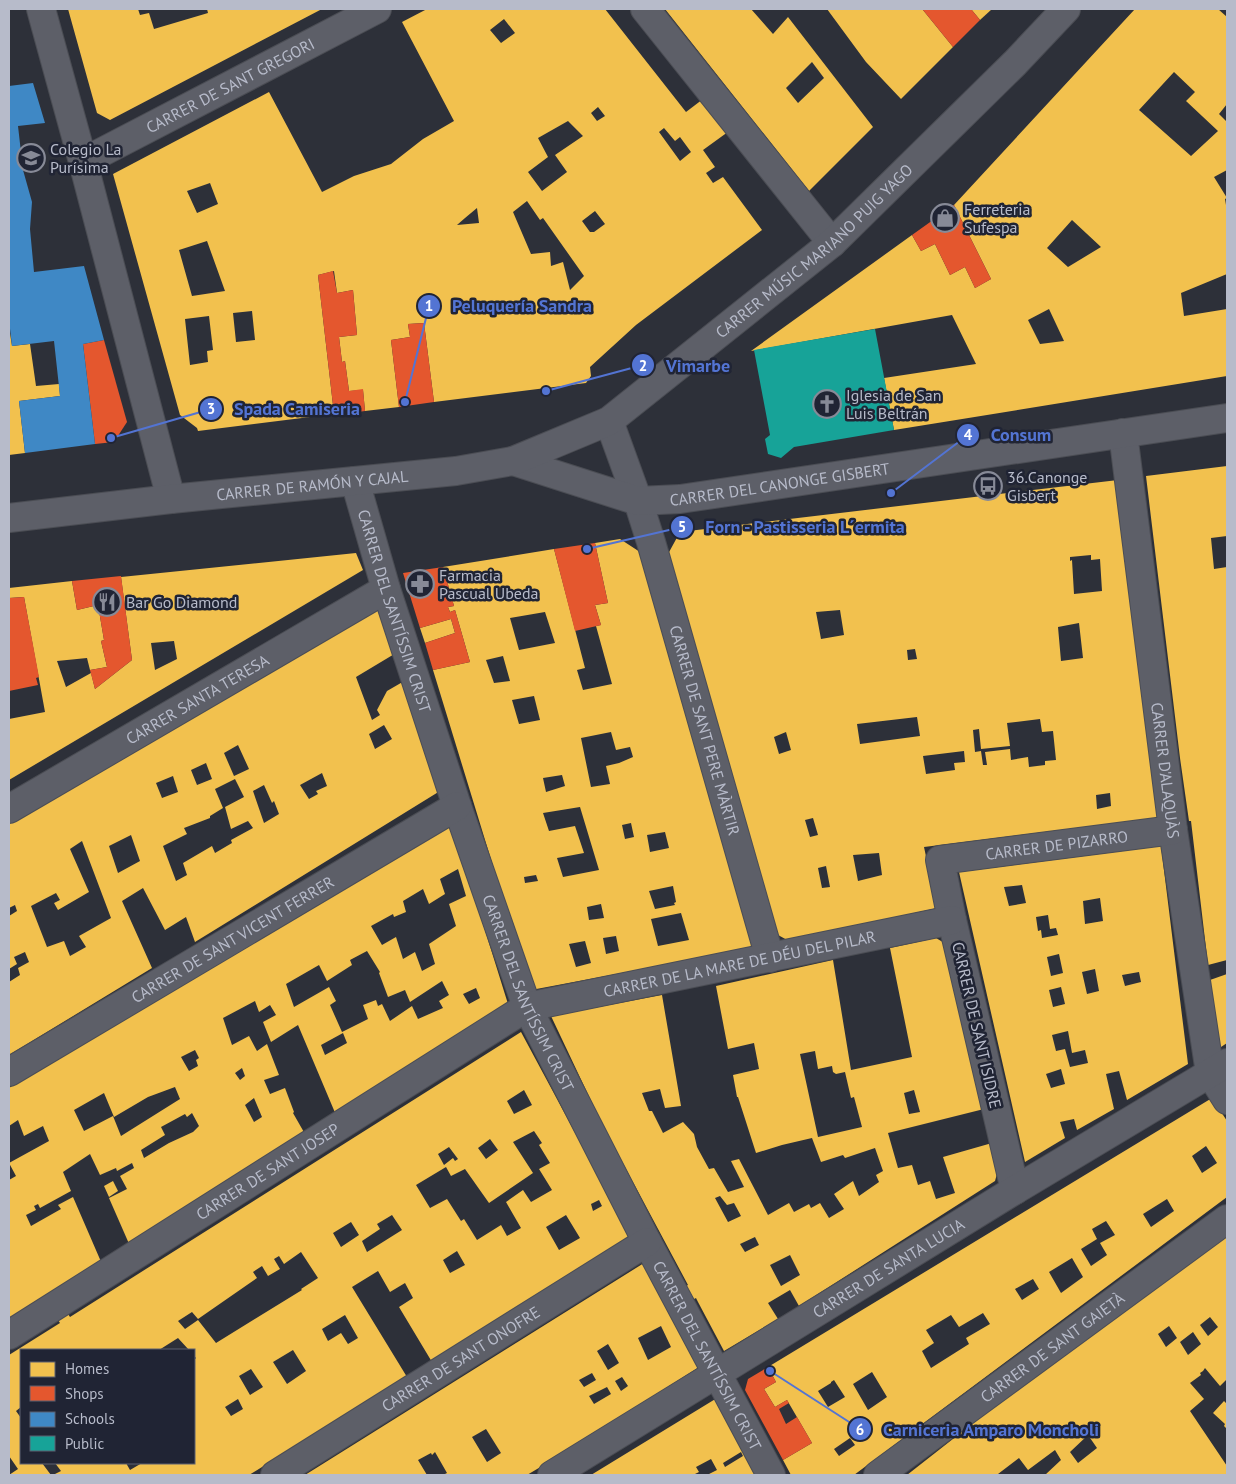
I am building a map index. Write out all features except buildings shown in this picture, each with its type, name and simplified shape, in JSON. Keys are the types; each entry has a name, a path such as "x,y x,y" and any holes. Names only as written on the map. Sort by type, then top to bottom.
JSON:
{"street":[{"path":"41,9 171,499"},
{"name":"CARRER DE SANT GREGORI","path":"83,162 377,9"},
{"path":"645,9 832,242"},
{"name":"CARRER MÚSIC MARIANO PUIG YAGO","path":"609,421 832,242 1066,9"},
{"name":"CARRER DEL CANONGE GISBERT","path":"513,461 638,501 699,496 1227,418"},
{"path":"609,421 638,501"},
{"name":"CARRER DE RAMÓN Y CAJAL","path":"9,518 171,499 456,471 513,461 609,421"},
{"name":"CARRER D'ALAQUÀS","path":"1123,434 1173,830 1218,1068 1227,1100"},
{"name":"CARRER DEL SANTÍSSIM CRIST","path":"355,481 386,589 457,806 526,1007 647,1242 771,1475"},
{"name":"CARRER DE SANT PERE MÀRTIR","path":"638,501 770,958"},
{"name":"CARRER SANTA TERESA","path":"9,809 386,589"},
{"name":"CARRER DE SANT VICENT FERRER","path":"9,1072 457,806"},
{"name":"CARRER DE PIZARRO","path":"940,860 1173,830"},
{"name":"CARRER DE SANT ISIDRE","path":"940,860 952,920 1015,1190"},
{"name":"CARRER DE LA MARE DE DÉU DEL PILAR","path":"526,1007 952,920"},
{"name":"CARRER DE SANT JOSEP","path":"9,1335 526,1007"},
{"name":"CARRER DE SANTA LUCIA","path":"552,1475 1015,1190 1218,1068"},
{"name":"CARRER DE SANT GAIETÀ","path":"878,1475 1227,1219"},
{"name":"CARRER DE SANT ONOFRE","path":"275,1475 647,1242"}],"place":[{"name":"Colegio La Purísima","path":"31,158"},
{"name":"Ferreteria Sufespa","path":"945,218"},
{"name":"Vimarbe","path":"546,391"},
{"name":"Peluquería Sandra","path":"405,402"},
{"name":"Iglesia de San Luis Beltrán","path":"827,404"},
{"name":"Spada Camiseria","path":"111,438"},
{"name":"36.Canonge Gisbert","path":"988,486"},
{"name":"Consum","path":"891,493"},
{"name":"Forn - Pastisseria L´ermita","path":"587,549"},
{"name":"Farmacia Pascual Ubeda","path":"420,584"},
{"name":"Bar Go Diamond","path":"107,602"},
{"name":"Carniceria Amparo Moncholi","path":"770,1371"}]}
